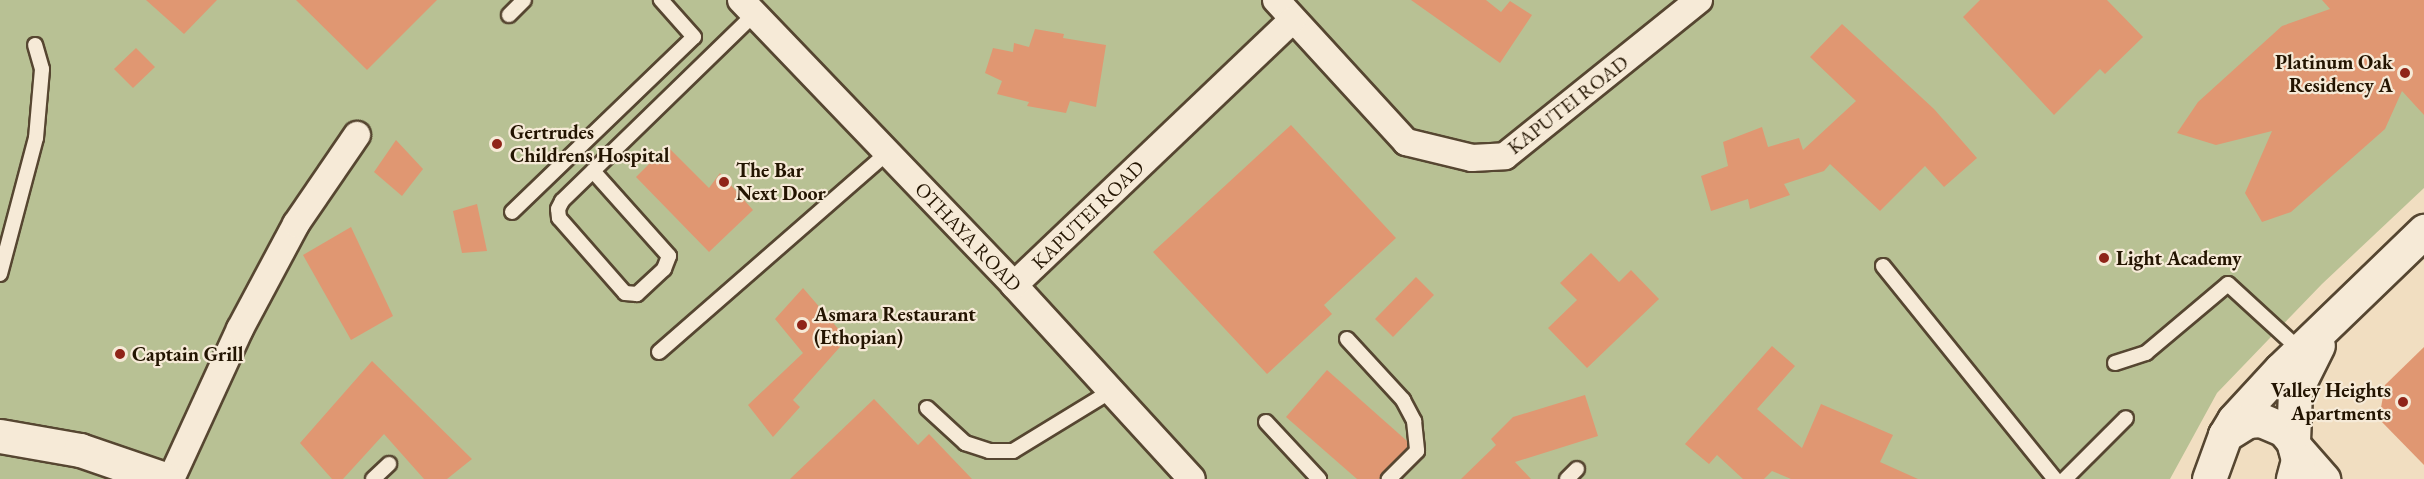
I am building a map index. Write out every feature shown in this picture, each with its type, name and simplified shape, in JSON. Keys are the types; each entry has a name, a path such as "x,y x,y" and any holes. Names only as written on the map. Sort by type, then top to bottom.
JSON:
{"main road":[{"path":"2218,463 2244,408 2422,237"},
{"path":"2294,456 2295,391 2301,373 2312,352 2349,306"},
{"path":"2218,463 2247,421 2261,420 2284,430 2294,456 2323,479"},
{"path":"0,436 80,450 164,479"}],"street":[{"name":"KAPUTEI ROAD","path":"1276,0 1406,142 1472,158 1505,156 1700,0"},
{"name":"OTHAYA ROAD","path":"747,7 1014,285 1188,478"},
{"name":"KAPUTEI ROAD","path":"1014,285 1292,20"},
{"path":"171,479 240,329 291,235 357,135"}],"lane":[{"path":"509,15 524,0"},
{"path":"512,212 694,37 661,0"},
{"path":"593,171 669,256 664,269 637,294 626,293 560,218 562,201 747,7"},
{"path":"0,274 36,138 42,69 35,45"},
{"path":"659,352 887,153"},
{"path":"1883,266 2055,479"},
{"path":"2115,363 2146,353 2228,284 2301,351"},
{"path":"1347,339 1403,400 1414,421 1417,451 1389,479"},
{"path":"927,408 965,443 989,451 1013,451 1060,426 1111,391"},
{"path":"2065,479 2126,418"},
{"path":"1266,422 1319,479"},
{"path":"373,479 389,464"}],"green space":[{"path":"0,0 2424,0 2424,188 2322,284 2217,393 2170,479 0,479"}],"building":[{"path":"146,0 217,0 184,34"},
{"path":"296,0 437,0 367,70"},
{"path":"1411,0 1486,0 1501,12 1510,1 1532,15 1500,63"},
{"path":"1980,0 2107,0 2143,37 2105,74 2100,69 2054,115 1963,17"},
{"path":"2322,0 2424,0 2424,115 2402,91 2385,129 2291,212 2262,222 2245,193 2272,131 2216,145 2177,133 2198,102 2282,26 2330,9"},
{"path":"1842,24 1934,109 1977,158 1944,187 1925,166 1880,211 1830,164 1824,171 1784,184 1790,195 1750,209 1748,199 1711,211 1701,176 1728,166 1723,142 1762,127 1768,147 1799,138 1803,150 1856,101 1810,57"},
{"path":"1035,29 1064,34 1063,38 1106,45 1096,107 1070,101 1066,113 1027,106 1029,102 997,94 1002,81 985,73 993,48 1013,52 1014,43 1029,47"},
{"path":"136,48 155,67 133,88 114,69"},
{"path":"1291,125 1396,238 1324,305 1332,314 1267,374 1153,252"},
{"path":"396,140 423,169 402,196 374,172"},
{"path":"667,146 709,188 720,173 753,210 709,252 636,177"},
{"path":"477,204 487,251 462,253 453,211"},
{"path":"351,227 393,316 351,340 303,255"},
{"path":"1591,253 1619,282 1631,270 1659,299 1587,368 1548,328 1577,300 1560,283"},
{"path":"1416,277 1434,295 1393,337 1375,319"},
{"path":"803,288 847,339 793,400 800,407 773,437 748,405 803,353 775,319"},
{"path":"1772,346 1795,366 1757,409 1802,448 1821,404 1893,435 1880,462 1918,479 1791,479 1772,471 1764,479 1743,479 1717,455 1709,464 1685,444"},
{"name":"Valley Heights Apartments","path":"2424,347 2424,465 2379,419 2385,385"},
{"path":"372,361 472,459 447,479 424,479 384,434 343,479 332,479 300,443"},
{"path":"1327,370 1407,441 1408,447 1379,479 1357,479 1286,417"},
{"path":"1585,395 1598,436 1515,462 1531,479 1461,479 1496,445 1491,439 1513,417"},
{"path":"874,399 918,445 929,434 972,479 790,479"}],"place":[{"name":"Platinum Oak Residency A","path":"2405,73"},
{"name":"Gertrudes Childrens Hospital","path":"497,144"},
{"name":"The Bar Next Door","path":"724,182"},
{"name":"Light Academy","path":"2104,258"},
{"name":"Asmara Restaurant (Ethopian)","path":"802,325"},
{"name":"Captain Grill","path":"120,354"},
{"name":"Valley Heights Apartments","path":"2403,402"}]}
